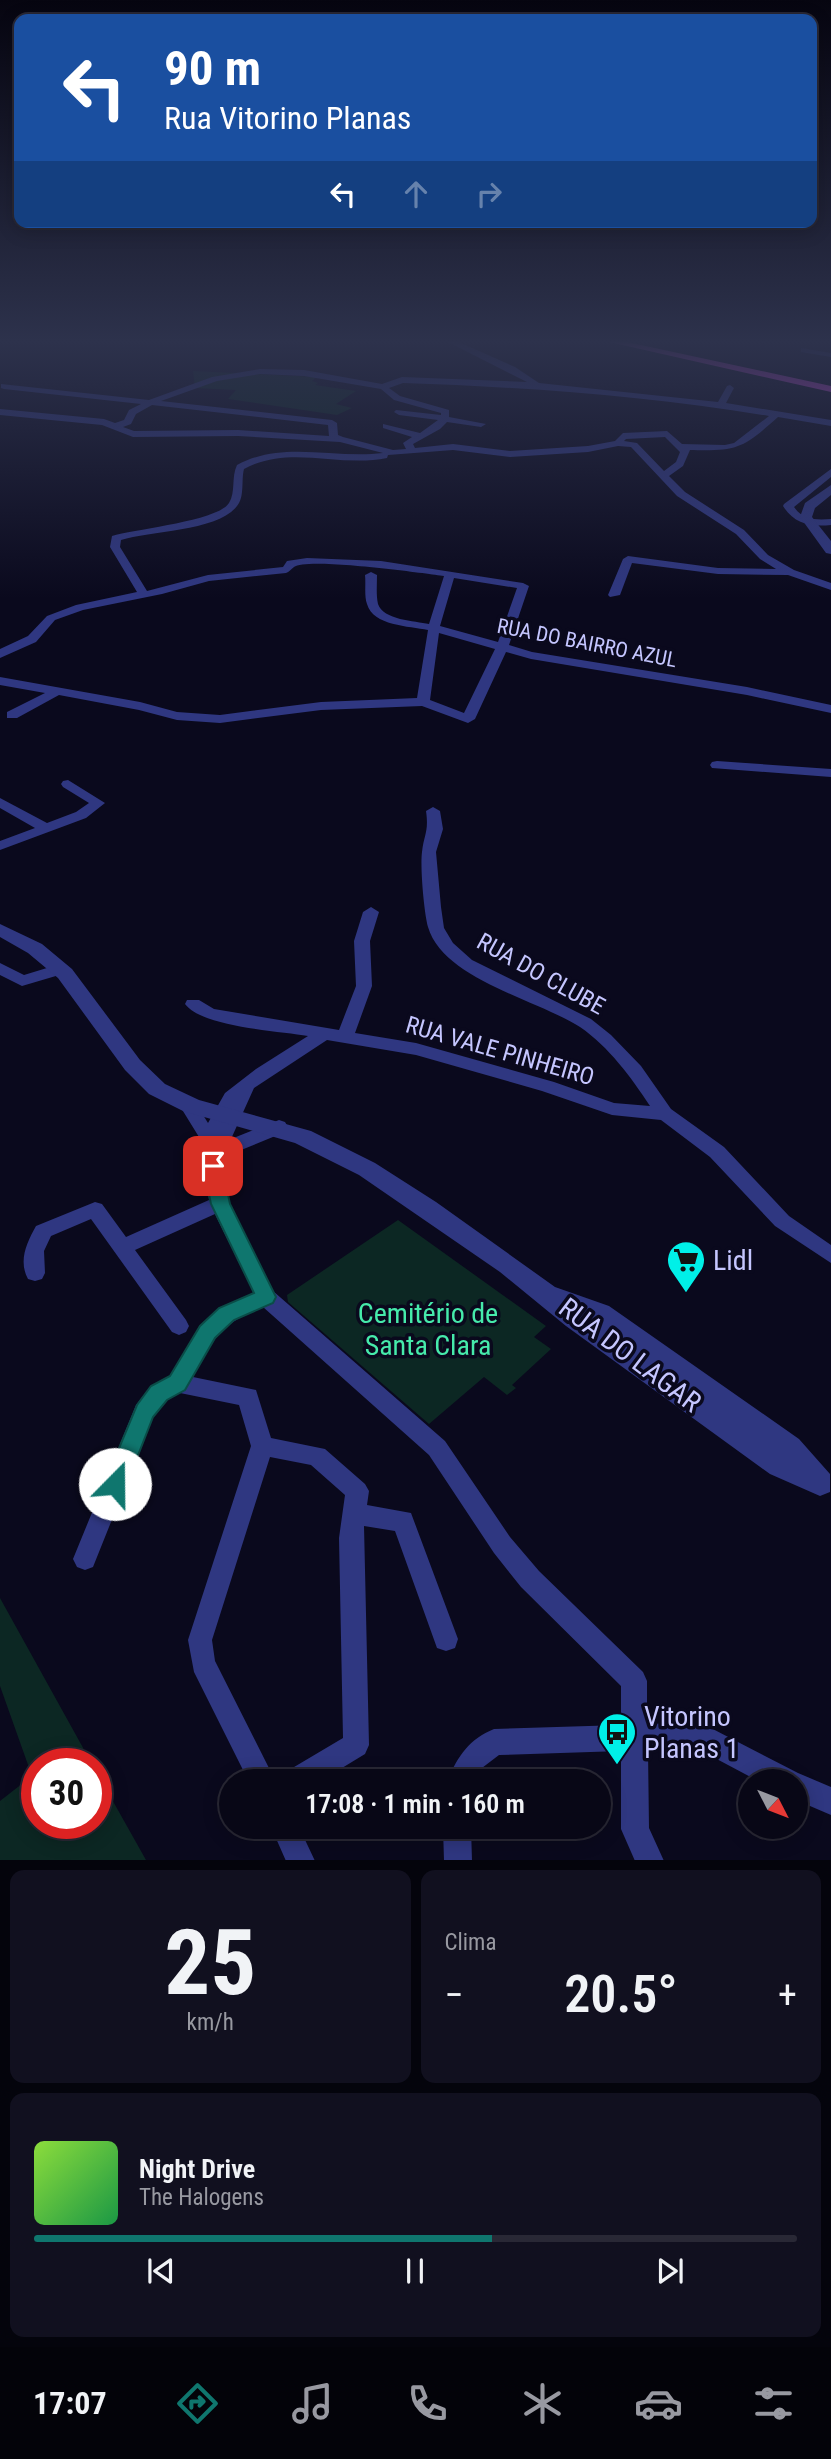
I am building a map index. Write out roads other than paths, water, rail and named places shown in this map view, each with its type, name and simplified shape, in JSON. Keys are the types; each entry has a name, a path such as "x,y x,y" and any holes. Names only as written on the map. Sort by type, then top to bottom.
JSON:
{"street":[{"path":"116,426 133,433 237,433 340,439 393,453"},
{"path":"332,426 334,436 340,439"},
{"path":"386,426 420,436"},
{"path":"412,451 408,443 438,426"},
{"path":"622,442 623,436 631,434 667,434 678,446 737,445 761,426"},
{"path":"144,595 137,579 115,547 116,538 203,521 226,511 233,504 240,467 253,458 299,454 362,458 453,447 510,454 588,449 622,442 642,450 681,494 740,532 764,557 790,572 831,587"},
{"path":"664,475 674,470 682,460 685,447"},
{"path":"831,471 790,502 791,512 810,523 831,522"},
{"path":"831,489 809,506 806,517 831,550"},
{"path":"614,595 628,559 718,571 790,572"},
{"path":"0,654 32,639 51,618 92,603 144,595 208,578 274,572 286,569 291,563 307,561 381,564 523,586 502,647 468,719 428,705 364,702 220,719 177,716 140,706 0,681"},
{"path":"428,705 434,628 450,574"},
{"name":"RUA DO BAIRRO AZUL","path":"371,575 369,594 377,613 389,620 434,628 552,659 747,691 831,709"},
{"path":"818,582 831,579"},
{"path":"12,715 58,691"},
{"path":"718,765 831,773"},
{"path":"0,846 81,815 98,803 68,784"},
{"path":"0,802 46,828"},
{"name":"RUA DO CLUBE","path":"433,811 436,829 429,852 433,907 436,928 447,946 466,964 585,1023 624,1058 665,1114 717,1152 782,1221 831,1255"},
{"path":"344,1038 364,986 362,941 371,912"},
{"name":"RUA DO LAGAR","path":"0,930 40,949 60,969 98,1014 142,1077 158,1090 187,1103 279,1127 333,1150 416,1200 547,1292 600,1313 712,1405 789,1448 826,1487"},
{"path":"0,968 22,981 60,969"},
{"name":"RUA VALE PINHEIRO","path":"193,1004 210,1014 416,1049 548,1086 612,1109 665,1114"},
{"path":"212,1145 247,1085 322,1035"},
{"path":"187,1103 212,1145 214,1180 220,1204 266,1297 437,1448 502,1545 530,1579 634,1681 635,1829 650,1860"},
{"path":"212,1145 279,1127"},
{"path":"123,1247 220,1204"},
{"path":"35,1273 34,1251 43,1231 95,1209 179,1326"},
{"path":"85,1559 144,1412 159,1393 178,1383 207,1332 226,1314 266,1297"},
{"path":"178,1383 248,1397 262,1446 201,1640 203,1663 256,1769"},
{"path":"262,1446 317,1456 356,1503 403,1521 446,1639"},
{"path":"315,1769 356,1745 351,1551 356,1503"},
{"path":"466,1769 469,1762 494,1742 698,1735 763,1769"},
{"path":"808,1791 831,1801"},
{"path":"291,1839 301,1860"},
{"path":"457,1839 458,1860"}],"place":[{"name":"Lidl","path":"686,1294"},
{"name":"Vitorino Planas 1","path":"617,1766"}],"park label":[{"name":"Cemitério de Santa Clara","path":"428,1329"}]}
